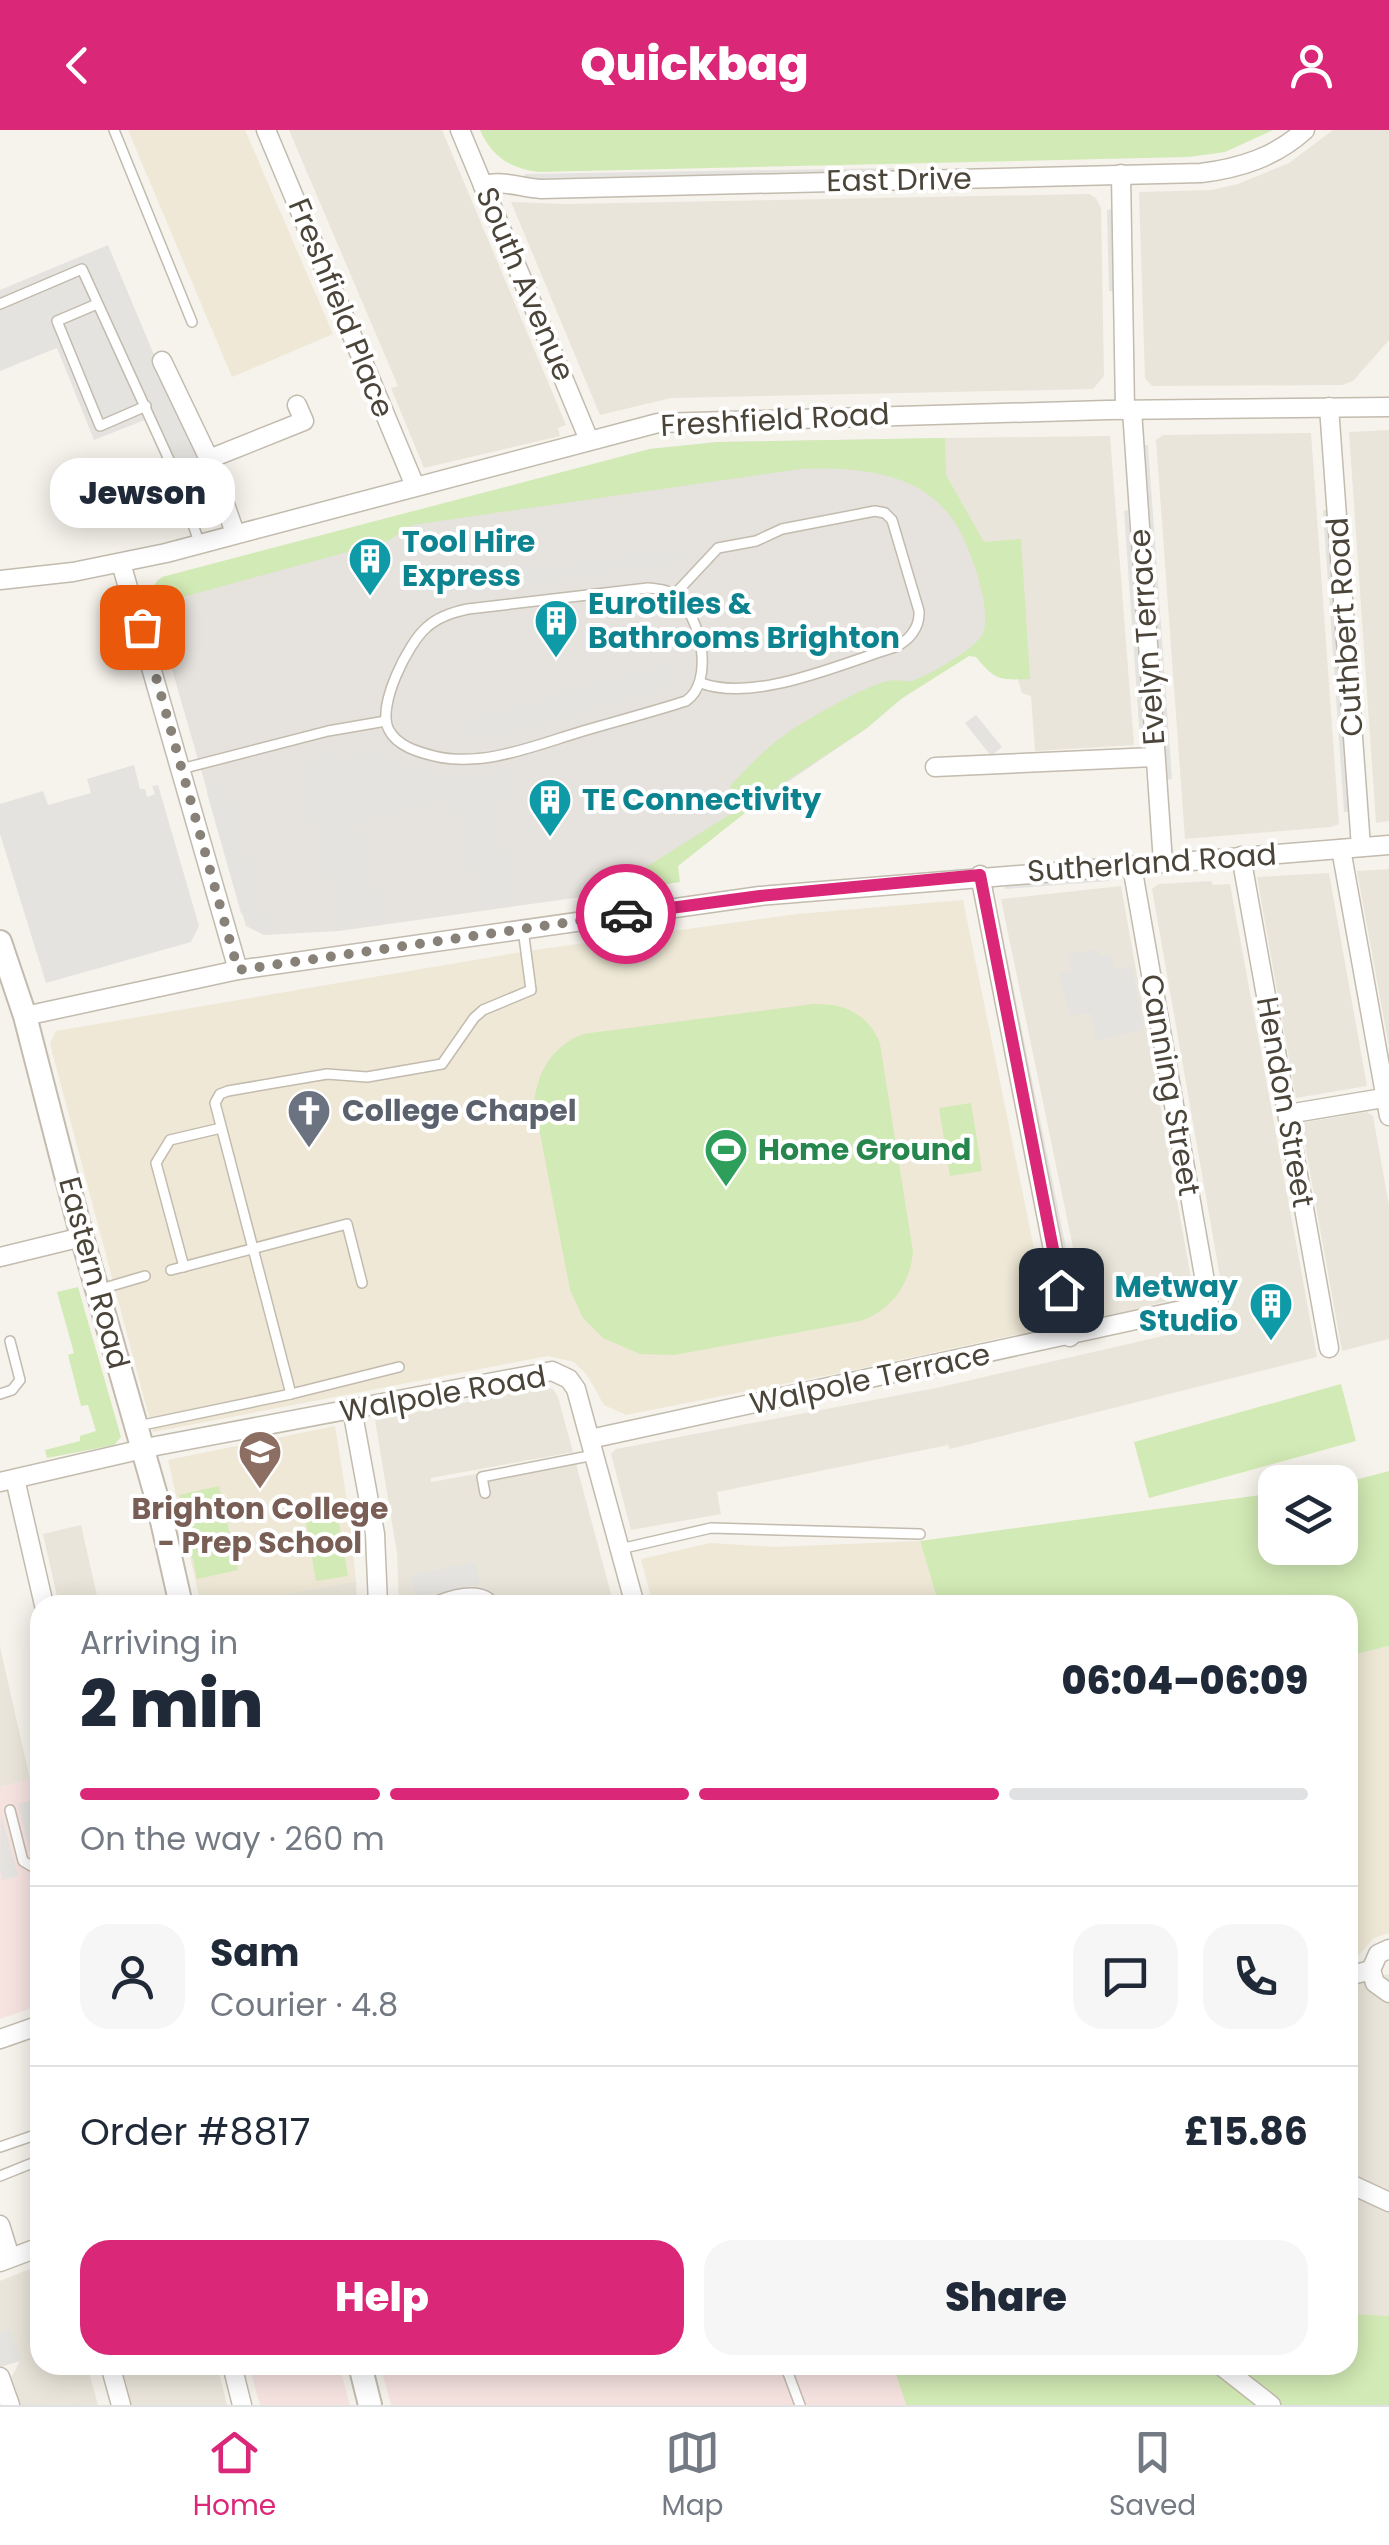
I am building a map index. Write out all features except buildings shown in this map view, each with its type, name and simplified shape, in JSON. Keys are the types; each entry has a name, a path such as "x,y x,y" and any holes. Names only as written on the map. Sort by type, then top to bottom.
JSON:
{"street":[{"name":"Freshfield Place","path":"266,130 415,486"},
{"name":"South Avenue","path":"460,130 589,440"},
{"name":"East Drive","path":"484,186 496,181 516,188 541,189 1201,173 1245,166 1275,152 1306,130"},
{"name":"Evelyn Terrace","path":"1120,174 1128,410 1163,864"},
{"path":"162,362 210,458 236,533"},
{"path":"210,458 304,422 298,406"},
{"name":"Cuthbert Road","path":"1329,407 1362,847"},
{"name":"Freshfield Road","path":"0,580 121,563 658,423 695,419 1389,407"},
{"path":"121,563 238,970"},
{"path":"935,767 1154,757"},
{"name":"Sutherland Road","path":"15,1009 238,970 760,896 1389,844"},
{"path":"1288,1114 1388,1103 1341,850"},
{"name":"Hendon Street","path":"1241,856 1329,1348"},
{"name":"Canning Street","path":"1132,866 1209,1304"},
{"path":"980,875 1070,1337"},
{"name":"Eastern Road","path":"0,942 15,1009 143,1450 179,1595"},
{"path":"0,1257 82,1236"},
{"name":"Walpole Terrace","path":"592,1447 1209,1304"},
{"name":"Walpole Road","path":"8,1480 552,1371 570,1379 576,1388 631,1595"},
{"path":"352,1409 375,1534 378,1595"},
{"path":"8,1480 41,1595"},
{"path":"1389,1949 1378,1954 1371,1970 1375,1983 1389,1993"},
{"path":"1358,1973 1371,1970"},
{"path":"0,2039 30,2028"},
{"path":"1358,2188 1389,2202"},
{"path":"0,2225 5,2259 30,2250"},
{"path":"113,2375 121,2405"},
{"path":"234,2375 242,2405"},
{"path":"362,2375 370,2405"},
{"path":"1233,2375 1271,2405"},
{"path":"0,2377 10,2405"}],"lane":[{"path":"114,130 192,322"},
{"path":"0,304 82,269 176,475 200,542"},
{"path":"97,304 57,321 100,426 146,406"},
{"path":"674,595 718,548 756,540 782,529 875,511 892,520 919,611 910,636 895,647 780,682 726,690 700,683"},
{"path":"640,589 664,590 685,606 696,632 700,683 686,701 489,757 447,758 420,752 397,740 386,721 388,700 417,637 443,617 468,609 640,589"},
{"path":"181,769 328,731 386,721"},
{"path":"291,1394 215,1103 220,1094 327,1074 367,1078 442,1064 483,1010 531,990 523,929"},
{"path":"184,1267 156,1163 170,1140 221,1128"},
{"path":"170,1270 347,1224 362,1283"},
{"path":"98,1290 145,1276"},
{"path":"0,1394 12,1390 20,1380 10,1341"},
{"path":"136,1426 398,1368"},
{"path":"485,1493 482,1477 592,1447"},
{"path":"619,1550 711,1528 920,1534"},
{"path":"10,1810 24,1861 30,1865"},
{"path":"0,2147 30,2136"},
{"path":"0,2176 30,2164"},
{"path":"789,2375 800,2405"}],"shaded area":[{"path":"128,130 245,130 333,334 232,377"},
{"path":"289,130 442,130 566,425 558,428 560,436 424,468 391,388 398,386"},
{"path":"1333,130 1389,130 1389,340 1353,381 1342,385 1152,386 1145,378 1139,192 1212,190 1238,184 1289,163"},
{"path":"894,168 894,174 524,179 525,174"},
{"path":"1089,194 1101,208 1104,376 1093,389 671,398 600,415 511,202 564,204"},
{"path":"1113,209 1116,291 1109,291 1107,210"},
{"path":"108,245 221,515 200,521 155,416 94,440 57,348 0,371 0,290"},
{"path":"1389,430 1389,821 1376,823 1349,432"},
{"path":"1311,433 1339,824 1185,839 1156,440 1163,435"},
{"path":"1110,436 1134,745 1035,751 1031,696 1022,693 966,510 946,475 945,438"},
{"path":"945,438 946,475 966,510 994,621 978,646 901,699 867,728 760,801 603,894 339,931 264,935 246,926 152,600 157,580 650,449 718,442"},
{"path":"1142,445 1148,445 1172,779 1166,780"},
{"path":"1128,510 1145,739 1140,739 1124,511"},
{"path":"1323,510 1329,510 1350,812 1344,812"},
{"path":"683,546 685,563 422,601 420,583"},
{"path":"674,661 677,671 673,678 653,694 491,739 459,742 453,721"},
{"path":"976,715 1002,747 991,756 965,723"},
{"path":"346,746 342,757 359,755 363,749 440,774 469,775 513,767 521,794 493,802 521,899 480,911 448,799 360,824 387,921 338,928 292,770 309,764 309,750"},
{"path":"134,765 140,789 145,789 147,797 155,794 152,786 158,785 199,926 191,942 46,983 0,834 0,804 43,791 48,805 91,793 87,779"},
{"path":"230,780 273,934 257,929 241,913 207,793 211,785"},
{"path":"1389,869 1389,1047 1357,871"},
{"path":"1329,873 1367,1086 1296,1098 1257,877"},
{"path":"1108,876 1109,881 1005,889 1004,883"},
{"path":"1211,881 1213,885 1230,884 1317,1357 950,1449 948,1445 717,1492 721,1514 631,1530 611,1454 616,1449 936,1388 1224,1322 1226,1311 1152,889 1158,884"},
{"path":"1121,886 1194,1295 1088,1320 1001,899"},
{"path":"963,900 1050,1327 626,1415 604,1405 587,1375 574,1362 548,1356 153,1432 50,1044 56,1031 527,951 797,914"},
{"path":"999,917 1077,1302 1073,1303 995,918"},
{"path":"1098,949 1099,956 1111,954 1114,969 1132,966 1144,1030 1096,1041 1091,1013 1070,1016 1059,973 1071,971 1068,954"},
{"path":"1367,1112 1373,1116 1389,1206 1389,1339 1342,1351 1301,1123"},
{"path":"545,1387 553,1389 573,1452 431,1478 431,1482 574,1456 611,1595 399,1595 397,1553 375,1420"},
{"name":"Brighton College - Prep School","path":"335,1426 356,1581 281,1595 199,1595 168,1460"},
{"path":"81,1525 97,1595 57,1595 43,1534"},
{"path":"920,1541 936,1595 650,1595 641,1559 710,1543 775,1547"},
{"path":"475,1562 480,1584 416,1595 411,1575"},
{"path":"356,1581 357,1595 280,1595"},
{"path":"1389,1646 1389,1933 1374,1938 1358,1956 1358,1654"},
{"path":"0,1647 30,1779 0,1787"},
{"path":"30,1779 30,2008 0,2019 0,1787"},
{"path":"30,1801 30,1851 18,1804"},
{"path":"1,1814 18,1876 3,1880 0,1870"},
{"path":"1389,1974 1389,2405 1358,2375 1358,1982"},
{"path":"30,2269 30,2375 90,2375 98,2405 17,2405 11,2378 20,2361 0,2367 0,2281"},
{"path":"10,2329 21,2360 0,2367 0,2332"},
{"path":"121,2375 220,2375 227,2405 129,2405"},
{"path":"252,2375 342,2375 350,2405 260,2405"},
{"path":"383,2375 896,2375 906,2405 391,2405"}],"green space":[{"path":"480,130 1273,130 1225,152 1189,157 538,172 503,160"},
{"path":"945,438 946,475 984,542 1021,539 1030,679 999,677 976,657 969,656 783,783 678,866 680,882 603,894 737,810 730,786 765,750 795,728 868,688 891,680 911,681 927,674 960,655 982,635 983,596 968,549 957,526 927,494 888,476 844,469 800,469 412,525 388,541 172,600 152,600 153,586 162,577 650,449 718,442"},
{"name":"Home Ground","path":"813,1004 854,1012 869,1025 880,1044 913,1252 908,1275 897,1295 881,1310 860,1321 674,1355 640,1354 603,1338 583,1318 570,1290 534,1102 548,1061 583,1034"},
{"path":"971,1103 982,1171 950,1176 939,1108"},
{"path":"78,1287 121,1437 114,1445 47,1458 45,1450 80,1441 80,1436 96,1431 88,1405 81,1406 68,1355 74,1353 57,1292"},
{"path":"1341,1384 1356,1441 1149,1498 1134,1442"},
{"path":"1389,1471 1389,1646 1358,1654 1358,1595 936,1595 920,1541 1258,1495 1258,1565 1358,1565 1358,1479"},
{"path":"219,1486 238,1570 197,1579 179,1495"},
{"path":"337,1511 348,1576 316,1581 305,1517"},
{"path":"1358,2314 1389,2316 1389,2405 906,2405 896,2375 1358,2375"}],"way so far":[{"path":"142,627 238,970 626,914"}],"place":[{"name":"Tool Hire Express","path":"370,597"},
{"name":"Jewson","path":"142,627"},
{"name":"Eurotiles & Bathrooms Brighton","path":"556,659"},
{"name":"TE Connectivity","path":"550,838"},
{"name":"College Chapel","path":"309,1149"},
{"name":"Home Ground","path":"726,1188"},
{"name":"Metway Studio","path":"1271,1342"},
{"name":"Brighton College - Prep School","path":"260,1490"}],"route":[{"path":"626,914 760,896 980,875 1061,1290"}]}
